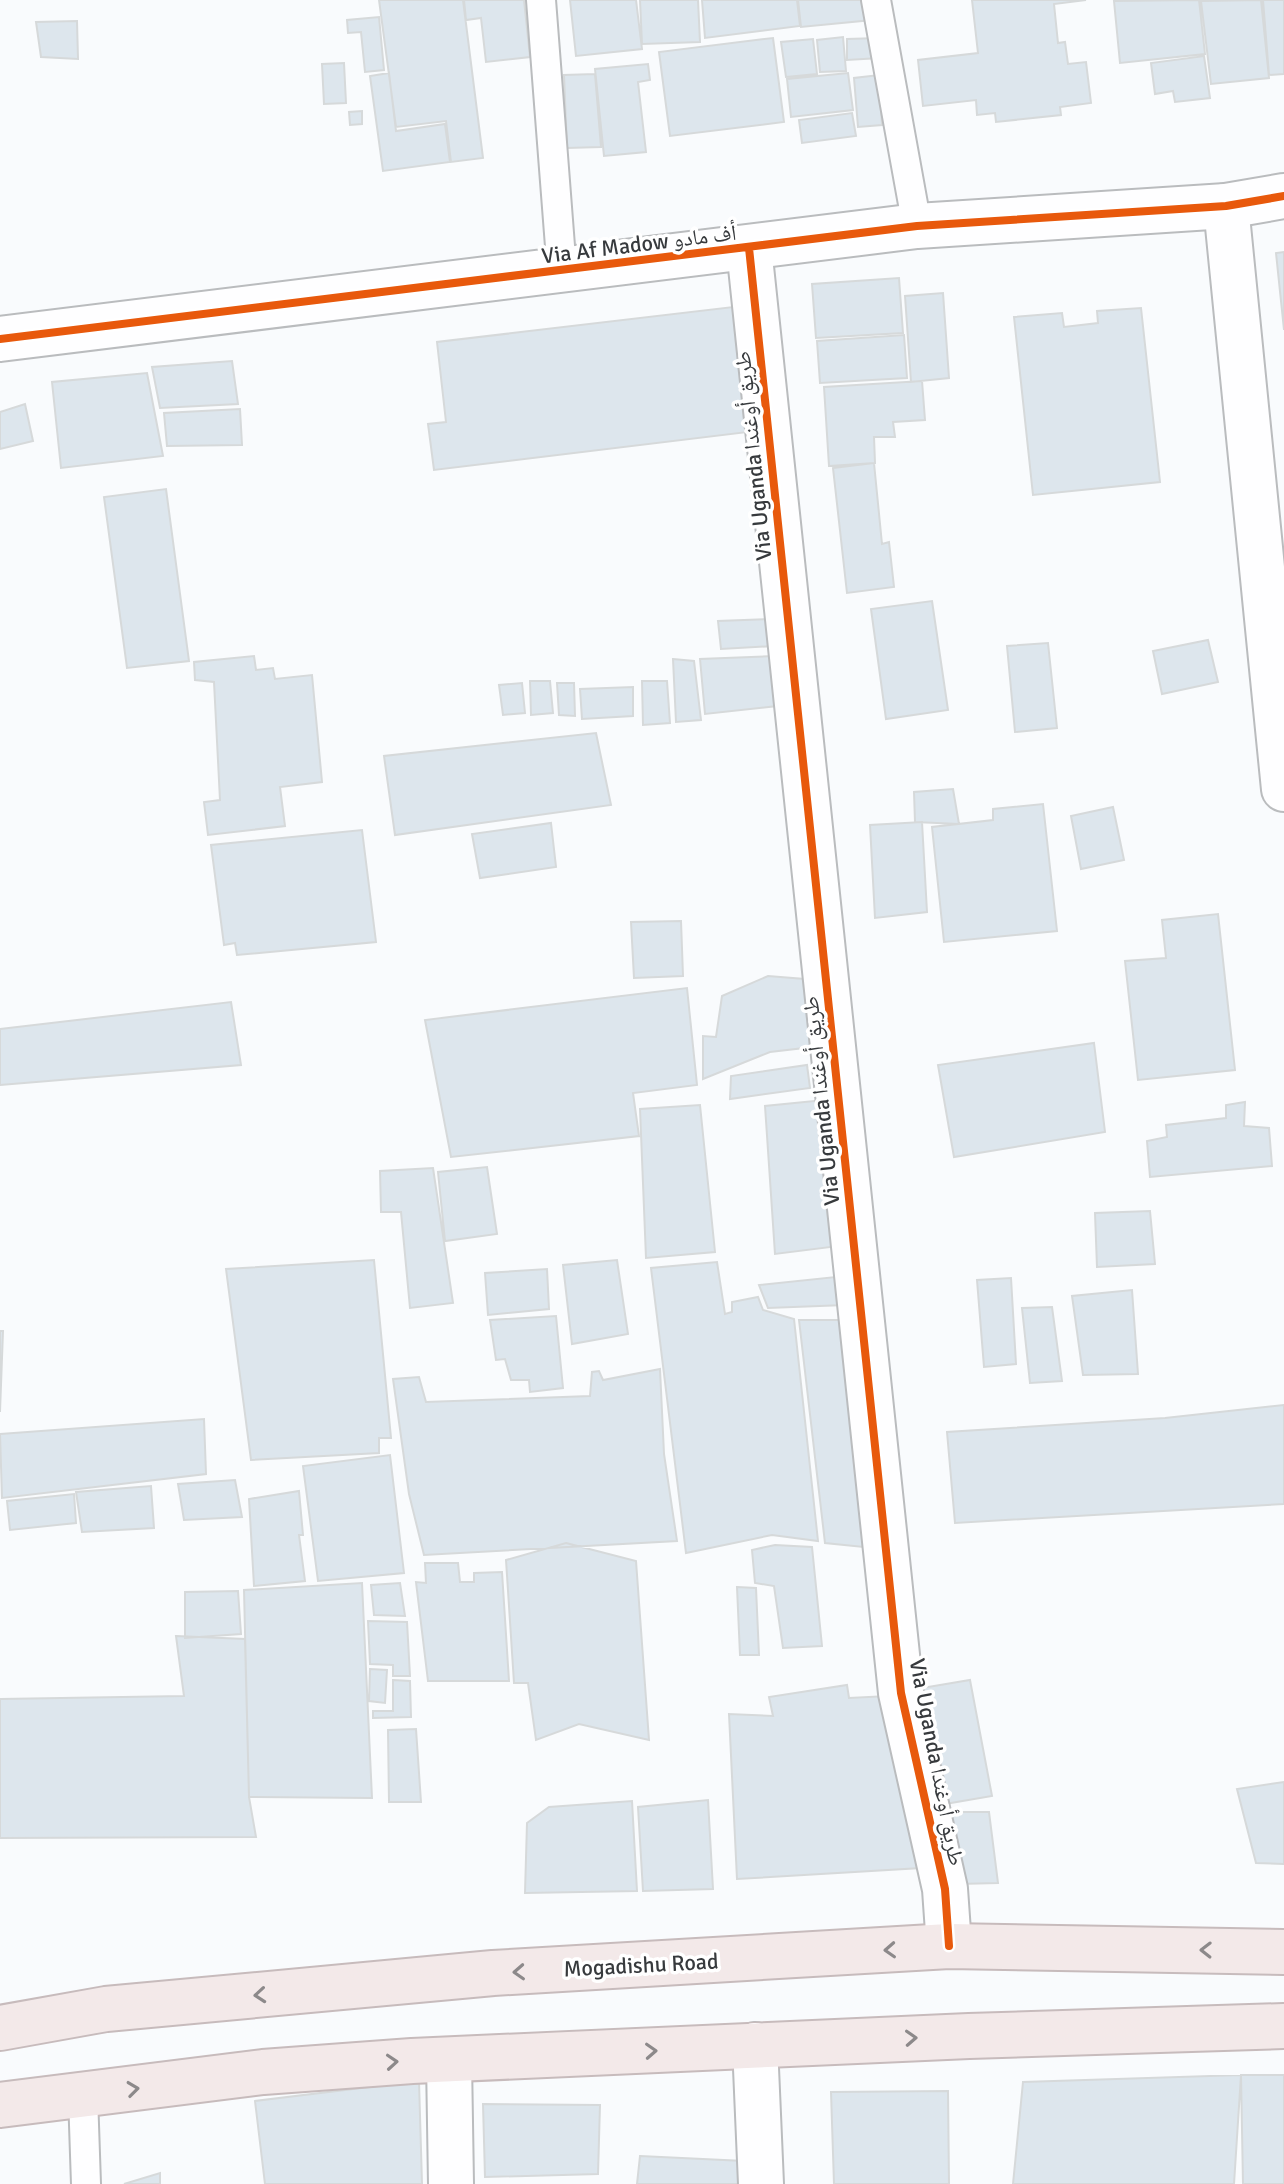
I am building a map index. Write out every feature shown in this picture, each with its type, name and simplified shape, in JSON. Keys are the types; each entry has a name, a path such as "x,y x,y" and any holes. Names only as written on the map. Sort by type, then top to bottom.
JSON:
{"highway":[{"name":"Mogadishu Road","path":"0,2028 106,2009 493,1973 949,1946 1284,1952"},
{"path":"0,2105 263,2072 755,2045 1284,2026"}],"street":[{"name":"Via Af Madow أف مادو","path":"0,339 917,226 1226,206 1284,196"},
{"path":"1226,206 1284,789"},
{"name":"Via Uganda طريق أوغندا","path":"749,248 901,1693 945,1889 949,1946"},
{"path":"755,2045 761,2184"},
{"path":"449,2061 451,2184"}],"lane":[{"path":"541,0 562,272"},
{"path":"876,0 917,226"},
{"path":"83,2095 86,2184"}],"building":[{"path":"379,0 463,0 483,158 451,162 446,121 396,127"},
{"path":"464,0 524,0 530,57 486,62 481,18 466,20"},
{"path":"570,0 636,0 642,49 576,56"},
{"path":"640,0 698,0 700,42 642,44"},
{"path":"702,0 797,0 800,26 705,38"},
{"path":"798,0 870,0 872,20 801,27"},
{"path":"972,0 1086,0 1054,4 1058,43 1065,42 1068,64 1086,62 1091,103 1060,107 1061,115 996,122 995,113 977,115 976,100 923,106 918,60 978,53"},
{"path":"1199,0 1205,54 1120,63 1114,1"},
{"path":"1261,0 1269,78 1211,84 1201,1"},
{"path":"1263,0 1284,0 1284,74 1269,75"},
{"path":"379,17 384,70 365,72 361,32 348,33 347,20"},
{"path":"77,21 78,59 41,57 36,22"},
{"path":"843,37 846,71 820,72 817,40"},
{"path":"773,38 784,122 670,136 659,52"},
{"path":"879,38 880,58 847,60 847,39"},
{"path":"813,39 817,74 786,77 781,42"},
{"path":"1204,56 1210,98 1175,102 1173,91 1155,94 1151,63"},
{"path":"344,63 346,103 324,104 322,64"},
{"path":"648,64 650,80 638,82 646,152 604,156 595,69"},
{"path":"389,73 396,131 445,124 450,162 383,171 370,76"},
{"path":"848,73 853,110 791,117 787,79"},
{"path":"595,74 601,147 567,148 564,75"},
{"path":"879,75 882,125 858,127 854,78"},
{"path":"362,111 362,124 350,125 349,112"},
{"path":"852,113 856,136 802,143 799,120"},
{"path":"1284,252 1284,330 1276,253"},
{"path":"899,278 903,333 816,338 812,284"},
{"path":"943,293 949,378 911,382 905,296"},
{"path":"733,307 748,432 434,470 428,424 446,422 437,342"},
{"path":"1141,308 1160,482 1033,495 1014,317 1062,313 1064,327 1098,323 1097,311"},
{"path":"904,335 907,378 820,383 817,341"},
{"path":"232,361 238,404 160,408 152,367"},
{"path":"147,373 163,456 61,468 52,382"},
{"path":"922,381 925,420 893,422 895,437 874,437 875,463 829,466 824,387"},
{"path":"25,404 33,441 0,449 0,412"},
{"path":"240,409 242,445 167,446 164,413"},
{"path":"874,463 882,544 889,542 894,587 847,593 833,468"},
{"path":"166,489 189,661 127,668 104,497"},
{"path":"932,601 948,710 886,719 871,609"},
{"path":"772,619 773,646 721,649 718,621"},
{"path":"1208,640 1218,682 1162,694 1153,651"},
{"path":"1048,643 1057,728 1015,732 1007,646"},
{"path":"254,656 256,670 273,668 275,679 312,675 322,782 280,787 285,826 208,835 204,802 220,800 214,682 195,680 194,662"},
{"path":"774,656 777,706 705,714 700,659"},
{"path":"673,659 694,661 701,720 676,722"},
{"path":"530,681 550,681 553,713 531,715"},
{"path":"642,681 667,681 670,723 643,725"},
{"path":"522,683 525,713 503,715 499,685"},
{"path":"557,683 574,683 575,716 559,715"},
{"path":"633,687 633,716 582,719 580,689"},
{"path":"596,733 611,805 395,835 384,756"},
{"path":"953,789 959,824 915,822 914,792"},
{"path":"1043,804 1057,931 944,942 932,827 993,820 993,809"},
{"path":"1113,807 1124,860 1081,869 1071,816"},
{"path":"922,822 927,912 875,918 870,825"},
{"path":"551,823 556,867 480,878 472,834"},
{"path":"362,830 376,942 237,955 235,943 224,945 211,845"},
{"path":"1218,914 1235,1070 1138,1080 1125,961 1166,958 1162,920"},
{"path":"681,921 683,976 634,978 631,922"},
{"path":"768,976 817,980 821,1046 770,1052 703,1079 703,1036 716,1037 722,996"},
{"path":"687,988 697,1085 633,1093 639,1136 451,1157 425,1020"},
{"path":"231,1002 241,1065 0,1085 0,1029"},
{"path":"1094,1043 1105,1132 954,1157 938,1065"},
{"path":"807,1065 810,1088 730,1099 731,1076"},
{"path":"824,1100 839,1246 775,1254 765,1106"},
{"path":"1245,1102 1244,1126 1269,1128 1272,1166 1150,1177 1147,1141 1167,1137 1166,1125 1226,1118 1226,1105"},
{"path":"700,1105 715,1252 646,1258 640,1109"},
{"path":"487,1167 497,1234 445,1241 438,1172"},
{"path":"433,1168 453,1303 410,1308 401,1212 381,1212 380,1171"},
{"path":"1150,1211 1155,1264 1097,1267 1095,1213"},
{"path":"374,1260 391,1438 379,1438 379,1453 251,1460 226,1269"},
{"path":"617,1260 628,1334 572,1344 563,1265"},
{"path":"717,1262 725,1314 732,1312 732,1302 758,1297 763,1310 794,1319 818,1541 772,1535 686,1553 651,1268"},
{"path":"547,1269 549,1309 488,1315 485,1273"},
{"path":"845,1276 845,1305 768,1308 759,1285"},
{"path":"1011,1278 1016,1364 984,1367 977,1280"},
{"path":"1132,1290 1138,1374 1083,1375 1072,1296"},
{"path":"1052,1307 1062,1381 1030,1383 1022,1308"},
{"path":"556,1316 563,1388 530,1392 529,1380 511,1380 505,1359 496,1360 490,1320"},
{"path":"799,1320 851,1320 873,1548 825,1543"},
{"path":"0,1331 3,1331 0,1412"},
{"path":"660,1369 664,1454 677,1541 424,1555 409,1494 393,1379 419,1377 426,1402 590,1396 592,1372 599,1371 603,1380"},
{"path":"1284,1405 1284,1504 955,1523 947,1432 1165,1418"},
{"path":"204,1419 206,1474 2,1498 0,1434"},
{"path":"390,1455 404,1573 318,1581 303,1466"},
{"path":"235,1480 242,1517 184,1520 178,1484"},
{"path":"151,1486 154,1528 82,1532 76,1492"},
{"path":"299,1491 303,1535 299,1535 305,1581 254,1586 249,1499"},
{"path":"74,1494 76,1523 10,1530 7,1501"},
{"path":"566,1543 636,1561 649,1740 579,1724 536,1740 528,1683 514,1683 506,1560"},
{"path":"775,1545 812,1547 822,1646 783,1648 774,1586 755,1583 752,1550"},
{"path":"425,1563 458,1563 460,1582 474,1582 474,1573 502,1572 509,1681 428,1681 416,1582 426,1583"},
{"path":"362,1583 372,1798 249,1797 244,1590"},
{"path":"400,1583 405,1616 374,1615 371,1585"},
{"path":"737,1587 756,1588 759,1655 740,1655"},
{"path":"238,1591 241,1634 185,1638 185,1592"},
{"path":"368,1621 407,1622 410,1676 393,1676 393,1665 370,1664"},
{"path":"176,1636 245,1639 249,1797 256,1837 0,1838 0,1699 184,1696"},
{"path":"370,1669 387,1670 385,1703 369,1701"},
{"path":"393,1680 410,1681 411,1717 373,1718 373,1711 393,1711"},
{"path":"970,1680 992,1796 939,1805 916,1689"},
{"path":"847,1685 849,1698 888,1696 921,1868 737,1879 729,1714 773,1716 769,1697"},
{"path":"416,1729 421,1802 389,1802 388,1730"},
{"path":"1284,1782 1284,1864 1256,1863 1237,1789"},
{"path":"708,1800 713,1889 643,1891 638,1807"},
{"path":"632,1801 637,1891 525,1893 527,1823 549,1807"},
{"path":"950,1812 989,1812 998,1883 958,1884"},
{"path":"1241,2075 1234,2184 1013,2184 1023,2082"},
{"path":"1241,2075 1284,2075 1284,2184 1243,2184"},
{"path":"419,2081 422,2184 265,2184 255,2101"},
{"path":"948,2091 949,2184 834,2184 831,2092"},
{"path":"483,2104 600,2105 598,2174 485,2177"},
{"path":"640,2156 744,2161 744,2184 637,2184"},
{"path":"160,2173 160,2184 124,2184"}],"cycle path":[{"path":"0,339 917,226 1226,206 1284,196"},
{"path":"749,248 901,1693 945,1889 949,1946"}]}
